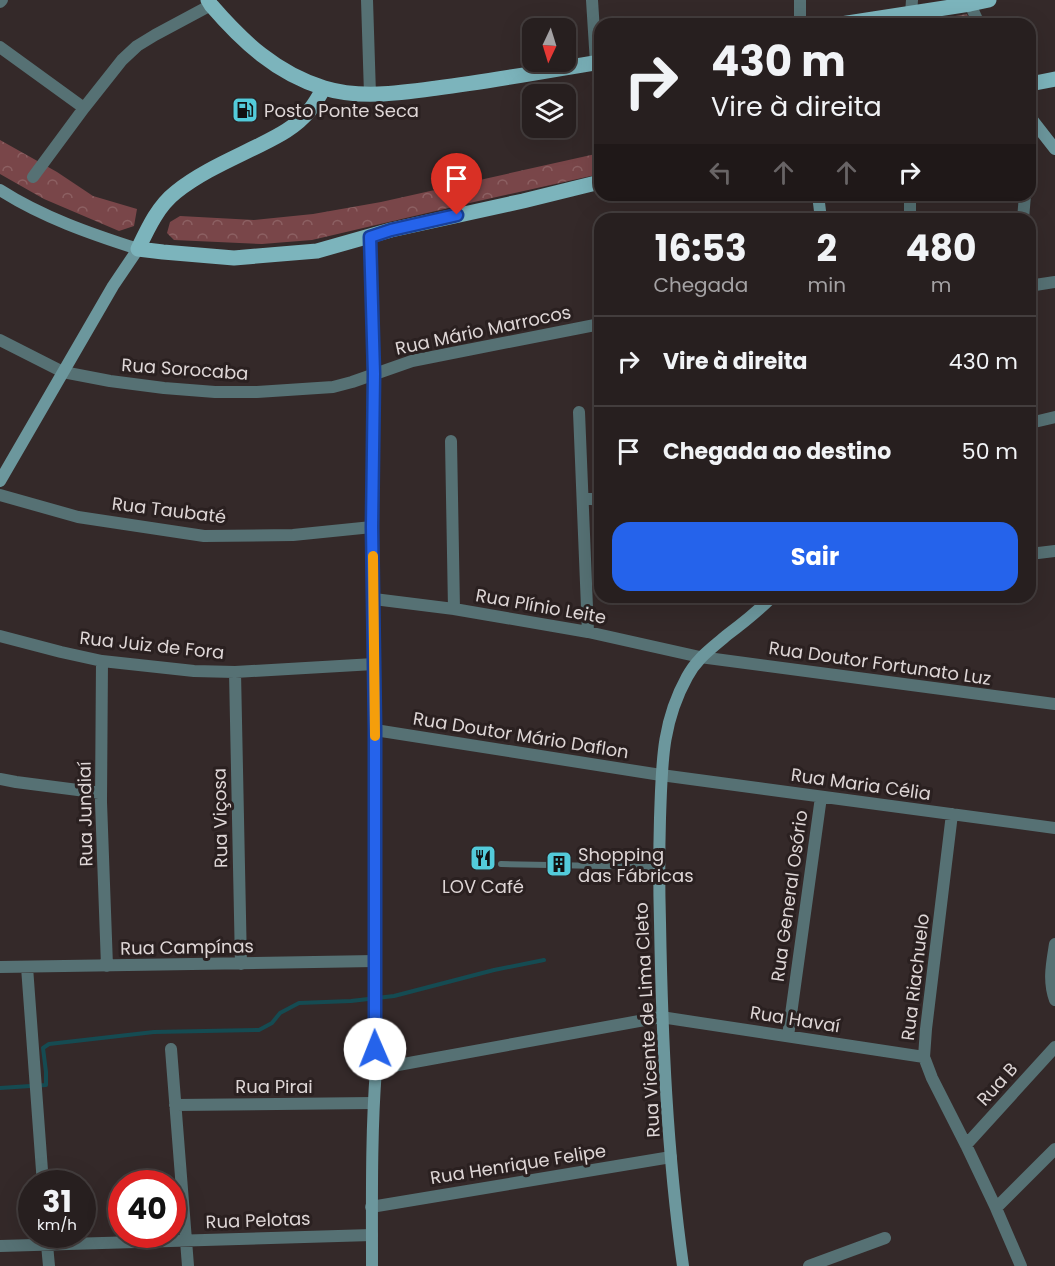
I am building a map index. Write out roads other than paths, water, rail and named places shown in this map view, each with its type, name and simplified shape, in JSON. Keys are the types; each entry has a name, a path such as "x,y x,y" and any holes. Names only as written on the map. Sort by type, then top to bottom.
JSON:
{"main road":[{"path":"866,18 912,7 970,4 989,0"},
{"path":"210,2 236,33 267,60 297,77 324,88 350,93 400,93 463,85 594,63"},
{"path":"1036,83 1055,79"},
{"path":"324,88 309,111 282,134 194,179 175,192 151,222 138,249 234,258 317,250 391,230 594,183"}],"street":[{"path":"367,0 370,94"},
{"path":"592,0 594,21"},
{"path":"800,0 800,18"},
{"path":"33,177 122,60 137,46 210,2"},
{"path":"970,4 976,18"},
{"path":"0,47 84,108"},
{"path":"1036,125 1055,149"},
{"path":"0,190 30,207 72,225 138,249 113,286 0,481"},
{"path":"370,237 374,374 372,527 376,1069 373,1103 372,1266"},
{"path":"1036,285 1055,282"},
{"name":"Rua Mário Marrocos","path":"374,374 412,361 594,325"},
{"name":"Rua Sorocaba","path":"0,340 63,372 164,388 215,392 301,390 333,387 374,374"},
{"path":"579,412 588,632"},
{"path":"1036,422 1055,417"},
{"path":"451,441 454,609"},
{"name":"Rua Taubaté","path":"0,495 78,517 204,536 293,535 372,527"},
{"path":"583,498 594,499"},
{"path":"1036,553 1055,551"},
{"name":"Rua Plínio Leite","path":"374,599 454,609 588,632 700,657"},
{"name":"Rua Vicente de Lima Cleto","path":"683,1266 671,1157 661,1017 659,867 663,746 669,718 687,676 700,657 766,603"},
{"name":"Rua Juiz de Fora","path":"0,636 102,661 194,671 235,672 374,664"},
{"name":"Rua Doutor Fortunato Luz","path":"700,657 1055,704"},
{"name":"Rua Jundiaí","path":"102,661 101,793 107,966"},
{"name":"Rua Viçosa","path":"235,672 241,964"},
{"name":"Rua Doutor Mário Daflon","path":"375,730 661,775"},
{"name":"Rua Maria Célia","path":"661,775 1055,828"},
{"path":"0,779 101,793"},
{"name":"Rua General Osório","path":"788,1036 821,797"},
{"name":"Rua Riachuelo","path":"952,814 924,1057 1021,1266"},
{"path":"1055,944 1051,984 1055,1000"},
{"name":"Rua Campínas","path":"0,967 375,961"},
{"path":"27,967 42,1170"},
{"name":"Rua Havaí","path":"376,1069 661,1017 924,1057"},
{"name":"Rua B","path":"966,1145 1055,1047"},
{"path":"171,1048 180,1170"},
{"name":"Rua Pirai","path":"175,1105 373,1103"},
{"path":"996,1208 1055,1149"},
{"name":"Rua Henrique Felipe","path":"371,1207 671,1157"},
{"name":"Rua Pelotas","path":"186,1240 372,1235"},
{"path":"809,1266 885,1238"},
{"path":"186,1240 188,1266"},
{"name":"Rua Pelotas","path":"0,1246 18,1244"},
{"path":"48,1248 49,1266"}],"lane":[{"path":"501,864 659,867"}],"waterway":[{"path":"0,1088 46,1085 43,1048 49,1044 154,1032 259,1030 272,1023 280,1013 299,1003 351,1001 394,996 494,970 544,960"}],"place":[{"name":"Posto Ponte Seca","path":"245,110"},
{"name":"LOV Café","path":"483,858"},
{"name":"Shopping das Fábricas","path":"559,864"}]}
